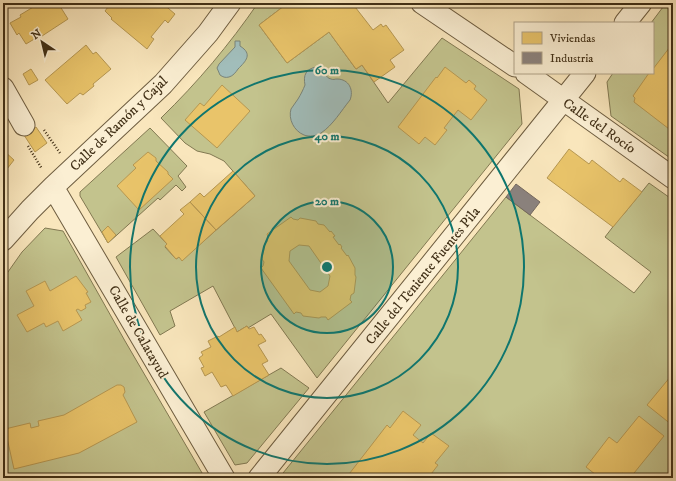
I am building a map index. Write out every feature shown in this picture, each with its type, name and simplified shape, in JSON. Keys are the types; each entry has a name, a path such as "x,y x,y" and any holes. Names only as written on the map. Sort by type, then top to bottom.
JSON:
{"street":[{"name":"Calle de Ramón y Cajal","path":"3,240 30,210 48,179 163,84 208,33 230,3"},
{"path":"422,3 514,65"},
{"path":"626,22 641,3"},
{"name":"Calle del Rocío","path":"527,74 673,178"},
{"name":"Calle del Teniente Fuentes Pila","path":"259,478 584,74"},
{"path":"3,88 24,125"},
{"name":"Calle de Calatayud","path":"48,179 224,478"}],"path":[{"path":"54,145 61,154"},
{"path":"35,158 48,179"}],"green space":[{"path":"258,3 288,3 259,25 287,63 329,32 356,69 362,65 388,103 442,38 519,89 522,124 317,378 271,314 248,328 247,326 237,332 213,286 170,311 175,326 160,335 116,257 153,229 167,244 165,247 176,259 179,257 182,260 255,196 224,161 210,154 197,151 185,143 161,118 188,91 212,63 236,34"},
{"path":"666,3 673,3 673,160 611,116 607,82 612,74 654,74 654,22 652,22"},
{"path":"150,128 187,166 178,176 186,187 182,191 176,185 160,200 158,198 108,243 80,196 80,192"},
{"path":"649,183 673,200 673,478 279,478 506,197 634,293 651,272 605,237"},
{"path":"45,228 63,231 205,478 3,478 3,279 22,252"},
{"path":"281,368 309,388 247,463 235,465 204,412"}],"water":[{"path":"235,41 240,41 240,46 246,52 247,58 233,75 224,77 220,75 217,68 235,47"},
{"path":"316,67 329,78 341,79 345,81 350,86 351,96 350,100 337,118 325,130 317,135 308,136 297,131 291,121 290,113 305,85 304,78 306,73 310,69"}],"building: Viviendas":[{"path":"40,3 58,3 68,19 42,36 41,35 26,44 19,33 17,35 10,23"},
{"path":"111,3 116,3 122,8 126,3 162,3 175,14 168,23 165,20 151,37 154,39 147,49 111,19 112,18 105,11"},
{"path":"288,3 352,3 373,30 381,24 383,27 386,25 404,50 390,60 395,67 374,82 362,65 356,69 329,32 287,63 259,25"},
{"path":"673,43 673,132 634,102 635,98 633,96 648,74 654,74 654,68"},
{"path":"86,45 93,54 96,52 111,69 93,84 94,86 83,95 80,93 67,104 45,80"},
{"path":"445,67 466,83 469,80 476,86 474,89 487,100 471,120 458,110 444,128 447,130 435,145 425,137 419,144 398,127"},
{"path":"31,69 38,80 29,85 23,74"},
{"path":"222,85 250,111 217,148 185,120 200,103 204,106"},
{"path":"36,127 47,143 35,152 24,135"},
{"path":"569,149 589,164 592,160 620,182 623,178 642,192 613,227 547,178"},
{"path":"3,150 14,160 3,174"},
{"path":"148,152 156,158 156,161 173,179 139,210 117,186 136,168 133,165"},
{"path":"233,171 255,196 216,230 190,202 200,193 204,197"},
{"path":"190,202 216,230 182,261 179,257 176,259 165,246 167,244 160,236 184,214 180,210"},
{"path":"291,217 298,220 300,218 316,221 318,224 324,225 335,236 333,237 339,245 340,244 347,256 348,255 355,268 356,277 354,293 351,295 350,300 352,302 328,320 326,317 319,318 303,316 301,313 296,312 294,314 261,268 264,262 262,259 265,243 267,242 268,237 267,234","holes":["299,245 309,246 330,276 328,286 320,292 310,290 289,261 290,251"]},
{"path":"108,226 116,235 108,243 102,232"},
{"path":"76,276 88,292 86,293 91,302 85,305 86,308 81,311 78,309 76,310 82,320 63,331 58,321 46,327 44,323 27,332 17,315 34,306 26,291 45,281 50,291"},
{"path":"247,326 249,329 254,327 259,335 261,334 266,341 258,345 268,361 262,364 269,375 233,396 226,385 221,387 212,372 205,376 201,368 204,367 199,358 203,355 201,352 211,347 208,341 218,336 219,337 235,327 237,332"},
{"path":"671,376 673,377 672,425 647,405"},
{"path":"117,385 124,387 125,392 123,395 137,422 79,453 14,469 5,429 30,423 31,428 39,426 38,421 64,415"},
{"path":"403,411 421,425 413,435 423,443 431,433 449,446 435,463 438,465 428,478 346,478 387,425 390,428"},
{"path":"639,416 664,436 630,478 622,473 617,478 600,478 586,467 609,437 617,443"}],"building: Industria":[{"path":"516,184 540,202 530,215 506,197"}]}
